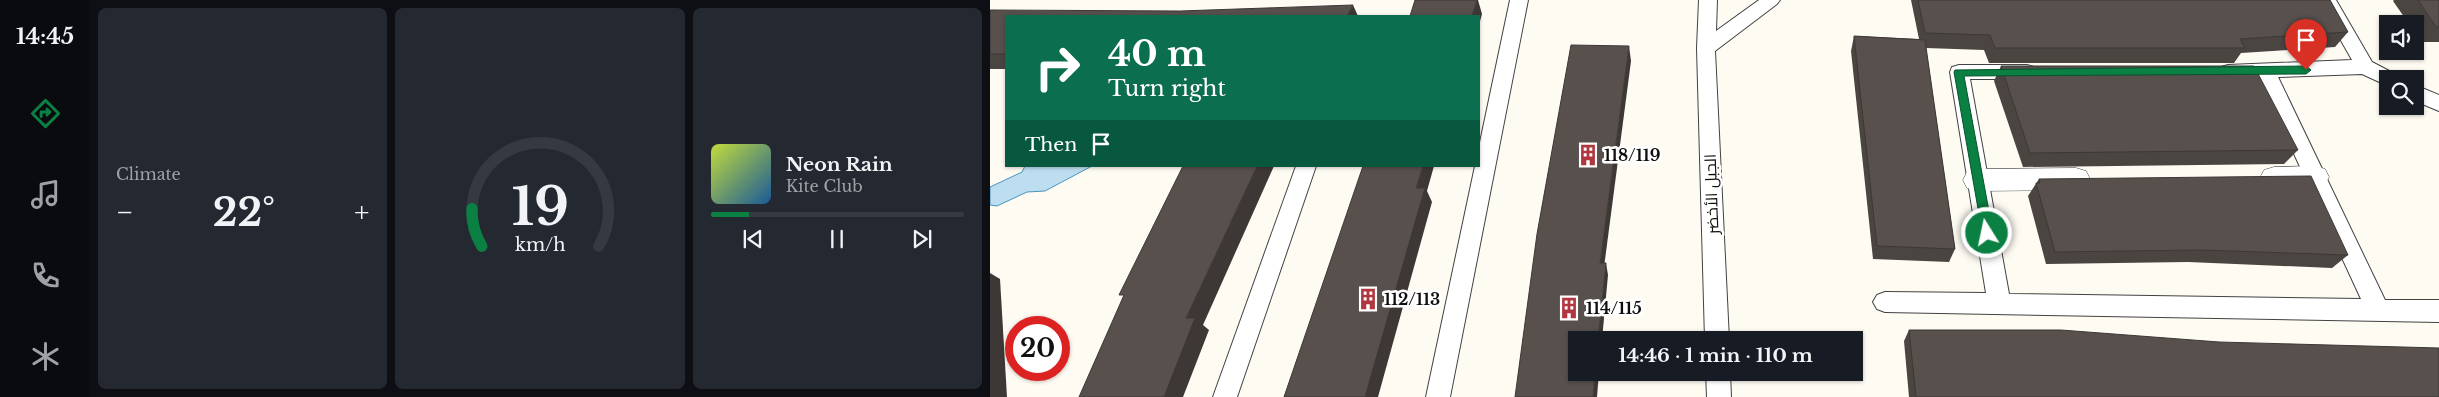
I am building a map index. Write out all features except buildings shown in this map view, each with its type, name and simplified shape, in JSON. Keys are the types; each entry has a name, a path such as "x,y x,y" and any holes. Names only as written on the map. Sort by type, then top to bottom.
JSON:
{"street":[{"path":"2252,178 2315,177"},
{"path":"1977,180 2103,179"}],"lane":[{"path":"1438,397 1519,0"},
{"name":"الجبل الأخضر","path":"1708,0 1706,48 1717,331"},
{"path":"1706,48 1771,0"},
{"path":"2326,0 2365,68"},
{"path":"2206,72 2266,72 2365,68 2379,75"},
{"path":"2000,304 1959,72 2048,72"},
{"path":"2266,72 2378,310"},
{"path":"2424,96 2439,104"},
{"path":"1225,397 1306,167"},
{"path":"1885,302 2439,311"},
{"path":"1718,381 1719,397"}],"water":[{"path":"1024,167 1090,167 1045,191 1027,192 997,206 990,205 990,187 1022,172"}],"place":[{"name":"118/119","path":"1588,155"},
{"name":"112/113","path":"1368,299"},
{"name":"114/115","path":"1569,308"}],"route":[{"path":"1987,233 1959,72 2266,72 2306,70"}]}
